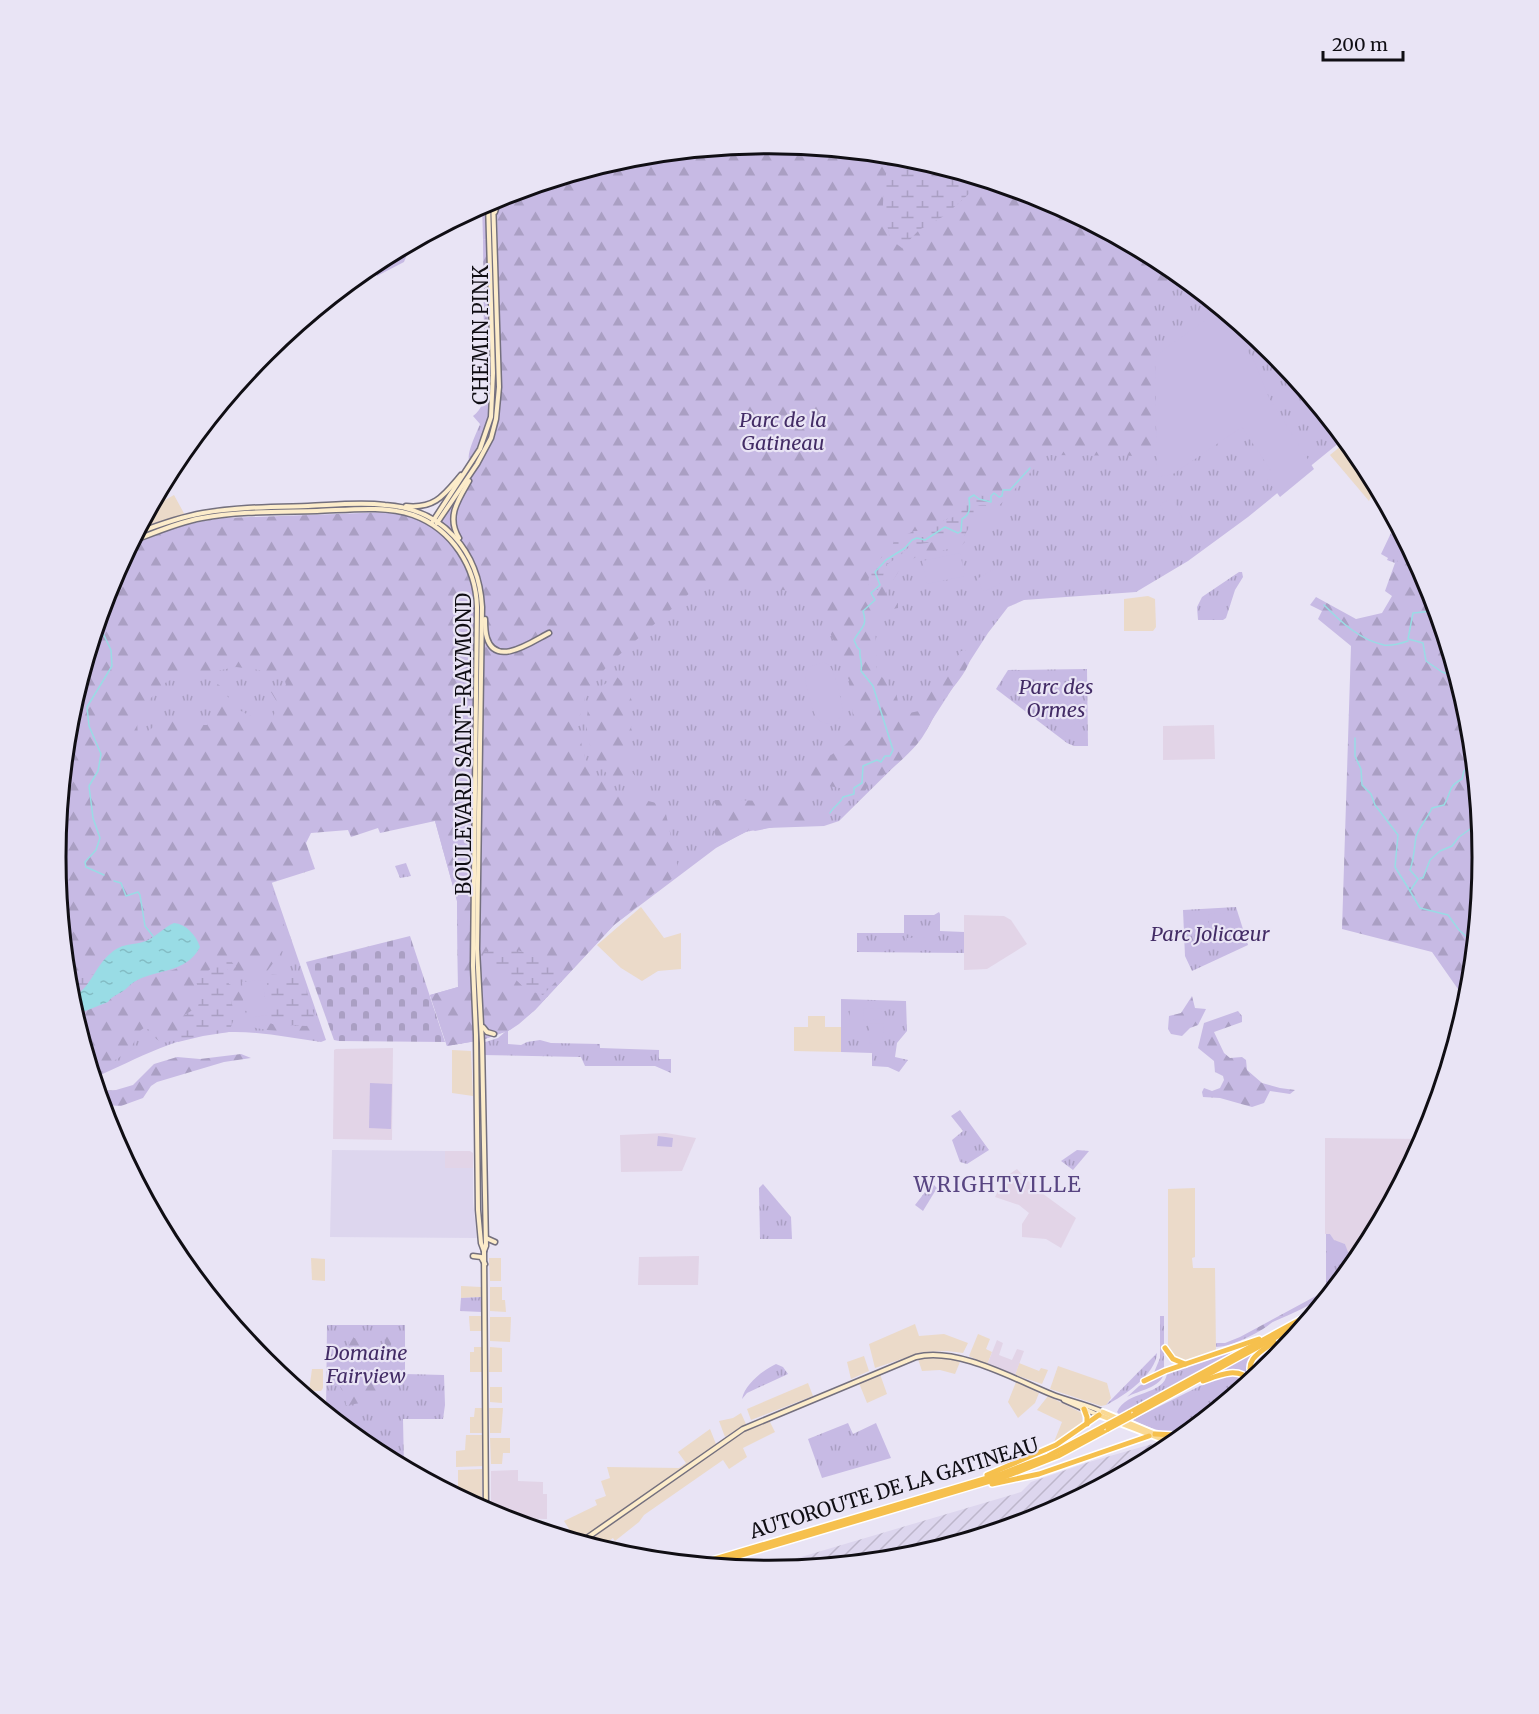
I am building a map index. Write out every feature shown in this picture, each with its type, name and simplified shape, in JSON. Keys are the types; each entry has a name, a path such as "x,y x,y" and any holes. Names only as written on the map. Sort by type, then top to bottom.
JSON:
{"highway":[{"name":"AUTOROUTE DE LA GATINEAU","path":"728,1559 978,1485 1036,1465 1298,1321"},
{"name":"AUTOROUTE DE LA GATINEAU","path":"1132,1414 1290,1329"},
{"path":"1144,1381 1185,1364 1275,1334"},
{"path":"1250,1370 1254,1357 1286,1334"},
{"path":"1165,1348 1173,1359 1185,1364"},
{"path":"1187,1386 1231,1373 1244,1375"},
{"path":"1084,1409 1087,1424"},
{"path":"962,1486 1049,1449 1101,1414"},
{"name":"AUTOROUTE DE LA GATINEAU","path":"717,1558 962,1486 1036,1461 1106,1428"},
{"path":"978,1485 1002,1483 1036,1474 1152,1435 1170,1435"}],"main road":[{"path":"496,209 496,257"},
{"name":"CHEMIN PINK","path":"434,523 477,464 491,438 498,408 494,210"},
{"name":"CHEMIN PINK","path":"434,523 487,433 493,403 488,212"},
{"path":"385,505 414,507 433,503 442,497 471,463"},
{"path":"466,551 455,532 453,515 456,503 477,464"},
{"name":"BOULEVARD SAINT-RAYMOND","path":"147,529 178,519 222,510 385,505 414,511 455,537 466,551 476,572 482,594 482,727 477,949 481,1020 485,1264 486,1501"},
{"name":"BOULEVARD SAINT-RAYMOND","path":"143,538 203,518 250,513 383,510 404,512 434,523 462,555 473,579 477,599 472,966 476,1039 477,1210 484,1251"},
{"path":"482,594 487,638 499,651 511,652 549,633"},
{"path":"481,1020 485,1031 494,1034"},
{"path":"484,1236 489,1241 495,1242"},
{"path":"472,1256 481,1257 485,1264"},
{"path":"587,1537 743,1429 910,1358 936,1354 955,1356 1163,1440"},
{"path":"1058,1396 1084,1409 1101,1414"}],"shaded area":[{"path":"1340,447 1372,494 1369,501 1330,455"},
{"path":"174,495 186,517 147,530 160,505"},
{"path":"1148,596 1155,599 1156,627 1153,631 1124,631 1124,599"},
{"path":"1214,725 1215,759 1163,760 1163,726"},
{"path":"641,907 664,938 681,933 681,969 658,971 642,981 621,968 597,945"},
{"path":"964,915 1004,916 1011,920 1027,944 987,969 964,970"},
{"path":"808,1016 825,1016 825,1027 841,1027 841,1052 794,1051 794,1027 808,1027"},
{"path":"393,1048 392,1140 333,1139 334,1050"},
{"path":"452,1050 471,1051 473,1096 452,1093"},
{"path":"666,1133 696,1138 682,1171 621,1172 620,1135"},
{"path":"1325,1138 1413,1139 1379,1209 1351,1252 1347,1252 1345,1244 1334,1241 1330,1234 1325,1234"},
{"path":"332,1150 445,1151 445,1168 473,1168 473,1202 477,1238 330,1237"},
{"path":"445,1151 470,1151 473,1153 473,1168 445,1168"},
{"path":"1017,1169 1035,1188 1076,1218 1061,1248 1046,1239 1022,1237 1022,1224 1029,1213 1019,1205 995,1197 1005,1177"},
{"path":"1195,1188 1193,1268 1215,1268 1216,1352 1184,1361 1173,1357 1168,1345 1168,1189"},
{"path":"699,1256 698,1285 638,1285 639,1257"},
{"path":"311,1258 325,1259 325,1281 312,1280"},
{"path":"489,1258 501,1258 501,1281 490,1281"},
{"path":"461,1286 481,1287 482,1297 461,1298"},
{"path":"490,1287 502,1287 502,1300 505,1300 506,1312 490,1311"},
{"path":"469,1316 482,1316 482,1331 470,1331"},
{"path":"490,1317 511,1317 510,1342 490,1341"},
{"path":"915,1324 919,1336 944,1334 968,1343 963,1353 923,1352 875,1368 869,1344"},
{"path":"978,1334 990,1339 986,1349 992,1352 987,1365 969,1356"},
{"path":"997,1340 1003,1343 999,1355 1012,1360 1017,1349 1024,1351 1015,1375 987,1365"},
{"path":"474,1347 482,1347 482,1372 470,1372 470,1352 474,1352"},
{"path":"490,1347 502,1348 502,1372 489,1372"},
{"path":"864,1356 869,1371 851,1379 847,1362"},
{"path":"930,1357 960,1362 955,1374 940,1370 922,1371 918,1359"},
{"path":"1019,1363 1039,1371 1041,1368 1048,1370 1042,1384 1015,1375"},
{"path":"1058,1366 1107,1383 1111,1398 1106,1405 1101,1406 1050,1389"},
{"path":"312,1369 323,1369 321,1391 309,1389"},
{"path":"880,1374 887,1394 867,1403 859,1383"},
{"path":"1016,1382 1039,1393 1035,1403 1018,1418 1008,1402"},
{"path":"808,1383 813,1396 751,1420 747,1409"},
{"path":"490,1387 502,1387 502,1403 490,1402"},
{"path":"1048,1396 1082,1413 1082,1423 1072,1433 1054,1442 1062,1422 1037,1410"},
{"path":"475,1408 482,1408 482,1433 470,1433 470,1417 474,1417"},
{"path":"489,1408 503,1408 501,1433 490,1433"},
{"path":"741,1413 746,1424 725,1437 719,1421 733,1418"},
{"path":"769,1420 775,1432 743,1448 747,1457 729,1469 723,1460 644,1515 639,1522 615,1541 613,1538 608,1542 571,1532 564,1521 597,1505 595,1500 606,1496 601,1481 610,1478 607,1467 679,1468 686,1463 678,1452 710,1429 718,1449 747,1430"},
{"path":"466,1435 486,1435 486,1466 456,1467 456,1451 465,1450"},
{"path":"490,1438 510,1438 510,1453 503,1453 502,1464 491,1464"},
{"path":"1160,1442 1081,1488 996,1523 952,1537 907,1547 861,1554 790,1560 1021,1492 1031,1482 1089,1462"},
{"path":"482,1469 482,1499 458,1488 458,1470"},
{"path":"518,1470 518,1481 543,1482 543,1494 547,1494 547,1519 531,1519 491,1503 491,1471"}],"green space":[{"name":"Parc de la Gatineau","path":"770,154 816,155 887,164 883,204 890,239 930,223 951,209 977,185 1039,207 1121,248 1170,279 1154,289 1156,456 1047,455 961,546 916,557 902,566 886,591 887,602 898,603 898,608 882,611 875,632 876,670 887,679 889,689 896,692 900,712 904,714 919,711 928,695 961,651 971,651 969,664 940,704 918,743 896,765 870,785 858,800 851,787 845,789 829,786 814,796 807,812 813,820 824,826 779,826 755,831 753,824 750,823 748,831 718,846 714,830 716,805 713,800 775,801 780,799 801,770 810,763 831,755 855,735 849,680 843,672 837,648 814,598 799,592 723,583 691,592 610,663 587,690 577,726 587,766 613,792 664,805 679,873 614,925 535,1010 510,1030 482,1040 447,1046 430,995 458,987 457,901 435,821 380,833 378,828 351,837 348,830 311,833 306,843 315,869 271,883 288,938 278,940 282,951 265,974 239,976 245,1011 249,1021 292,1026 317,1024 319,1029 304,1032 280,1032 241,1023 234,1013 227,976 227,970 235,968 216,966 194,981 201,992 198,1007 183,1016 176,1039 160,1042 150,1030 144,1028 124,1054 98,1068 84,1013 124,991 134,982 176,969 197,954 187,927 153,936 145,941 130,943 109,955 94,974 77,976 72,949 66,857 72,765 90,675 103,631 139,546 141,541 169,530 225,518 390,512 416,518 436,529 478,468 491,443 497,423 500,386 497,210 543,191 587,177 632,167 723,155","holes":["992,492 988,505 976,507 964,536 945,536 933,542 911,545 886,565 884,575 869,571 891,551 894,540 919,531 932,531 944,520 959,515 966,494 977,493 983,496","236,667 259,670 285,681 286,685 282,690 269,683 261,684 261,687 271,692 277,702 273,719 267,722 236,708 222,687 214,683 209,691 215,713 207,725 193,725 176,718 163,719 141,737 138,736 137,722 150,699 165,683 178,676 197,675","504,947 534,956 527,990 512,976 491,971 483,955"]},
{"name":"Parc de la Gatineau","path":"723,155 816,155 907,167 952,177 996,191 1081,226 1160,272 1198,299 1267,360 1298,393 1338,444 1248,517 1188,561 1136,592 1024,600 1008,607 988,633 916,745 839,821 824,826 767,828 745,832 716,848 614,925 535,1010 508,1031 508,1044 521,1045 540,1040 551,1043 600,1044 600,1048 659,1050 659,1059 671,1059 671,1073 655,1066 585,1066 581,1057 483,1055 482,1043 498,1038 505,1032 482,1040 447,1046 430,995 458,987 457,901 435,821 254,831 326,1040 321,1042 252,1033 211,1033 160,1048 101,1075 90,1039 72,949 66,857 68,811 70,784 96,656 120,588 141,542 189,524 225,518 429,525 436,529 461,495 483,459 496,425 500,400 505,205 587,177 679,160"},
{"path":"887,165 907,167 977,185 944,216 919,230 902,248 890,239 883,204"},
{"path":"487,213 488,239 483,240 482,215"},
{"path":"488,239 490,348 487,351 484,348 483,240"},
{"path":"407,255 404,262 377,276 379,272"},
{"path":"1215,313 1234,329 1255,363 1269,398 1314,469 1280,497 1267,479 1271,471 1242,427 1173,474 1157,477 1155,359 1164,349"},
{"path":"484,356 488,358 491,399 487,424 469,460 480,424 473,416 479,410 484,396"},
{"path":"970,492 983,496 992,492 997,494 992,504 977,506 964,536 945,536 933,542 908,546 901,555 886,565 878,590 870,590 871,572 891,551 894,540 914,531 932,531 939,522 959,515 966,494"},
{"path":"1173,498 1184,522 1171,528 1160,504"},
{"path":"1391,533 1407,561 1395,563 1387,560 1388,558 1381,554"},
{"path":"960,553 965,576 927,584 922,561"},
{"path":"1405,556 1436,631 1449,675 1467,765 1473,857 1467,949 1459,991 1432,952 1342,929 1351,646 1318,619 1322,611 1310,605 1316,597 1356,619 1382,613 1392,596 1385,591 1395,563"},
{"path":"994,569 1000,581 999,584 984,592 977,579"},
{"path":"1242,572 1243,577 1235,590 1226,618 1198,620 1197,607 1202,597"},
{"path":"823,662 833,671 842,704 840,717 831,723 823,722 816,717 806,683 809,667"},
{"name":"Parc des Ormes","path":"1087,669 1088,746 1074,746 1067,743 996,689 1008,670"},
{"path":"615,675 623,683 622,687 632,700 627,715 632,720 633,734 626,743 625,763 635,776 632,781 628,782 613,778 603,769 591,748 588,736 588,711 591,700 598,689"},
{"path":"1047,680 1064,686 1055,713 1037,707"},
{"path":"1072,710 1080,721 1063,732 1055,721"},
{"path":"406,863 411,876 400,878 395,866"},
{"name":"Parc Jolicœur","path":"1236,907 1248,945 1192,971 1185,956 1183,910"},
{"path":"939,912 940,931 964,932 964,953 857,952 857,933 904,933 904,915 934,915"},
{"path":"1210,913 1225,914 1226,923 1220,931 1210,931 1208,916"},
{"path":"1233,929 1237,942 1214,948 1211,935"},
{"path":"410,936 445,1042 334,1040 306,962"},
{"path":"927,937 927,950 907,950 907,938"},
{"path":"504,947 528,953 544,961 551,966 559,978 543,995 527,990 512,976 491,971 483,955 484,952"},
{"path":"226,958 236,967 227,970 235,1016 229,1032 178,1042 176,1039 183,1016 198,1007 201,992 194,979 204,975"},
{"path":"94,974 88,986 80,992 77,976"},
{"path":"272,974 295,978 302,976 317,1024 306,1026 272,1024 266,976"},
{"path":"262,980 268,1015 248,1018 242,982"},
{"path":"1192,996 1195,1008 1206,1009 1198,1025 1190,1028 1182,1036 1171,1034 1168,1029 1169,1016 1181,1013"},
{"path":"841,999 906,1001 907,1031 897,1043 895,1057 908,1060 899,1072 888,1067 872,1066 872,1053 841,1052"},
{"path":"850,1008 861,1008 861,1027 849,1027"},
{"path":"881,1008 882,1019 864,1021 863,1009"},
{"path":"1238,1011 1242,1016 1242,1022 1214,1032 1224,1053 1230,1058 1242,1057 1246,1060 1247,1070 1262,1083 1295,1090 1290,1094 1270,1091 1264,1103 1252,1107 1220,1098 1203,1097 1204,1088 1212,1091 1220,1088 1224,1080 1223,1076 1215,1072 1214,1061 1198,1048 1204,1023"},
{"path":"870,1023 884,1024 882,1044 869,1043"},
{"path":"241,1054 251,1058 224,1062 157,1082 151,1086 143,1098 121,1106 112,1106 106,1091 133,1085 154,1064 177,1057 200,1059"},
{"path":"370,1083 392,1084 391,1129 369,1128"},
{"path":"960,1110 989,1150 967,1164 960,1162 952,1140 963,1131 951,1116"},
{"path":"658,1136 673,1138 672,1147 657,1146"},
{"path":"1077,1150 1089,1151 1073,1170 1061,1161"},
{"path":"932,1183 937,1188 923,1211 915,1205"},
{"path":"763,1184 791,1217 792,1239 760,1239 759,1188"},
{"path":"1326,1234 1330,1234 1334,1240 1345,1244 1348,1252 1351,1252 1326,1287"},
{"path":"1321,1293 1313,1302 1273,1322 1253,1335 1216,1347 1216,1343 1225,1343"},
{"path":"482,1297 482,1312 460,1311 461,1298"},
{"path":"1160,1316 1164,1316 1164,1370 1153,1375 1160,1358"},
{"name":"Domaine Fairview","path":"327,1325 405,1325 405,1374 444,1375 443,1419 403,1419 404,1457 326,1403"},
{"path":"347,1333 352,1334 354,1338 377,1339 377,1345 385,1346 385,1336 391,1337 391,1347 385,1360 381,1358 380,1362 374,1363 368,1361 362,1381 375,1380 378,1382 379,1369 385,1371 384,1386 391,1386 395,1391 394,1394 390,1396 383,1394 377,1400 349,1405 346,1405 345,1397 333,1402 329,1399 331,1393 343,1392 340,1387 343,1385 348,1388 347,1384 353,1373 349,1373 353,1365 353,1358 347,1355 349,1342 346,1338"},
{"path":"1276,1344 1253,1367 1256,1357"},
{"path":"1246,1346 1120,1415 1117,1412 1128,1400 1160,1386 1167,1373"},
{"path":"1157,1353 1151,1369 1138,1384 1106,1405"},
{"path":"1252,1354 1252,1368 1244,1376 1220,1371"},
{"path":"776,1364 783,1367 788,1374 747,1393 742,1399 755,1378"},
{"path":"1164,1373 1159,1382 1127,1397 1139,1386"},
{"path":"1235,1375 1243,1377 1174,1432 1151,1428 1132,1420 1210,1381"},
{"path":"848,1423 853,1434 876,1423 891,1458 822,1478 808,1439"}],"water":[{"path":"174,923 190,931 200,947 194,956 179,967 134,982 108,1002 84,1011 80,992 88,984 105,959 116,950 146,941"}],"waterway":[{"path":"830,813 843,797 854,794 854,788 862,783 863,766 877,760 881,762 885,756 890,756 893,750 873,686 861,671 860,650 854,640 864,624 863,611 875,600 871,593 880,585 875,572 886,560 905,548 912,540 917,538 925,540 945,527 958,533 961,531 962,519 969,510 969,498 974,495 991,502 991,496 994,493 999,497 1002,496 1003,490 1010,490 1030,468"},
{"path":"1324,605 1344,624 1375,643 1387,645 1408,641"},
{"path":"1428,611 1413,613 1408,639 1423,643 1426,661 1449,674"},
{"path":"103,632 111,650 112,666 87,707 89,726 101,754 98,771 89,786 93,818 100,838 96,850 85,862 86,867 104,875"},
{"path":"1355,738 1355,756 1361,769 1362,785 1371,794 1375,805 1398,835 1395,867 1410,891"},
{"path":"1467,768 1462,779 1452,787 1444,805 1432,808 1418,831 1410,870 1418,879 1410,891 1420,908 1448,915 1468,938"},
{"path":"1420,878 1423,878 1430,860 1440,851 1452,846 1459,837 1472,828"},
{"path":"114,881 121,883 126,896 138,892 145,926 153,936"}],"district":[{"name":"WRIGHTVILLE","path":"998,1185"}]}
